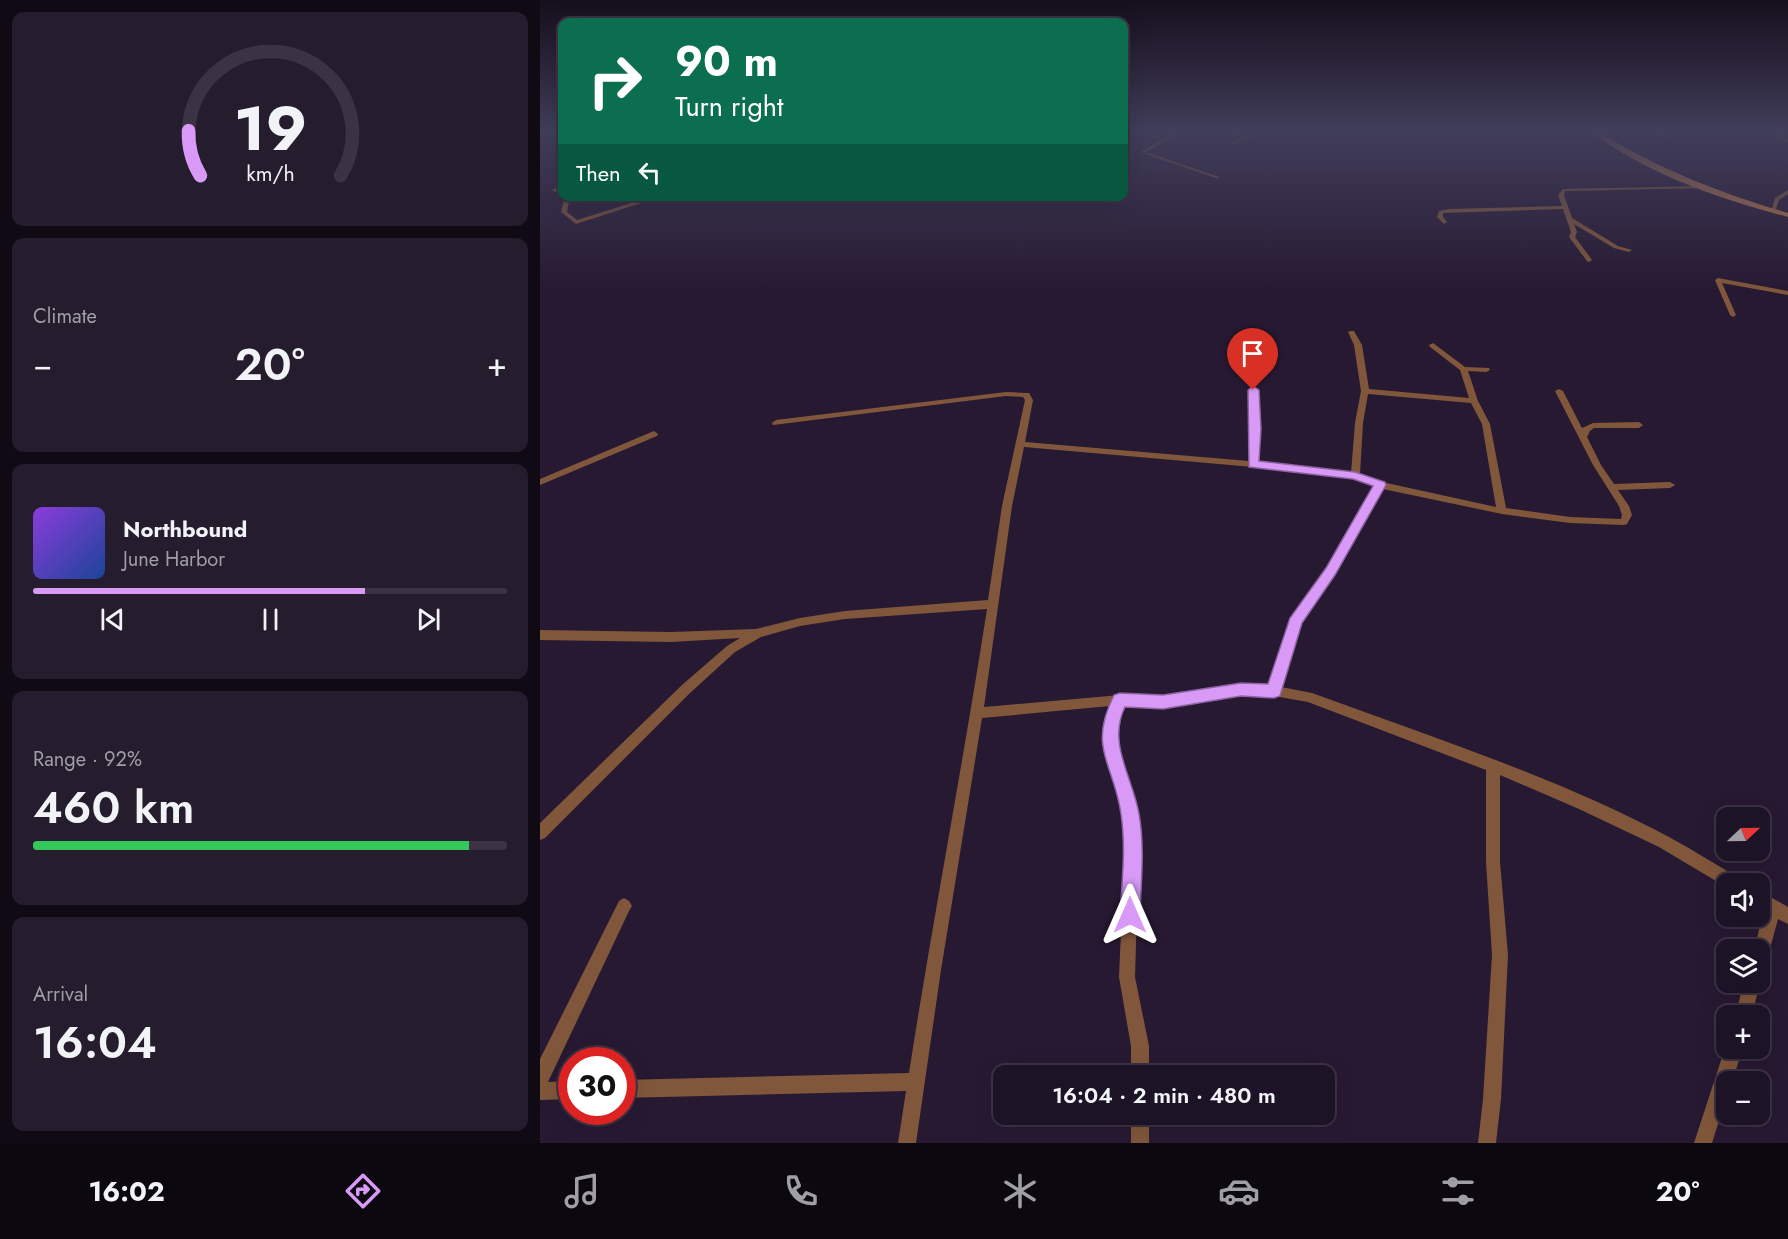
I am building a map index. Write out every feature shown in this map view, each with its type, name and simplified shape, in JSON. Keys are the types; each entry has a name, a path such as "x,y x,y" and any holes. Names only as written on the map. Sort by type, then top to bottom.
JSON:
{"street":[{"path":"1697,183 1788,215"},
{"path":"1589,260 1572,237 1574,232 1561,195 1563,190 1705,187"},
{"path":"1773,211 1777,199 1788,192"},
{"path":"567,201 564,212 576,222 645,201"},
{"path":"1444,222 1440,217 1441,212 1564,207"},
{"path":"1568,218 1616,247 1629,250"},
{"path":"1733,315 1718,280 1788,293"},
{"path":"1352,332 1358,345 1365,391 1359,423 1355,476"},
{"path":"1433,345 1463,369 1474,401 1486,424 1502,511"},
{"path":"1463,369 1486,370"},
{"path":"1253,390 1256,429 1253,464"},
{"path":"1365,391 1474,401"},
{"path":"1020,444 1253,464 1355,476 1380,485 1502,511 1570,520 1624,522 1627,515 1624,506 1597,465 1559,391"},
{"path":"776,423 1019,393 1026,395 1029,400 1006,506 994,604 907,1143"},
{"path":"1583,436 1586,429 1593,426 1639,425"},
{"path":"540,482 654,434"},
{"path":"1274,691 1295,622 1331,571 1380,485"},
{"path":"1611,487 1670,485"},
{"path":"540,635 671,637 758,633 800,622 845,615 994,604"},
{"path":"540,833 686,689 731,649 758,633"},
{"path":"977,713 1120,700 1163,702 1241,689 1274,691 1308,697 1493,765 1584,804 1664,842 1716,873"},
{"path":"1120,700 1111,717 1110,745 1130,812 1132,841 1128,977 1140,1046 1140,1065"},
{"path":"1487,1143 1492,1099 1500,955 1492,862 1493,765"},
{"path":"1770,905 1788,916"},
{"path":"540,1078 624,906"},
{"path":"1703,1143 1730,1059"},
{"path":"636,1089 916,1082"},
{"path":"540,1091 558,1090"},
{"path":"1140,1125 1140,1143"}],"route":[{"path":"1130,915 1132,841 1130,812 1110,745 1109,729 1111,717 1120,700 1163,702 1241,689 1274,691 1295,622 1331,571 1380,485 1355,476 1253,464 1256,429 1253,390"}]}
